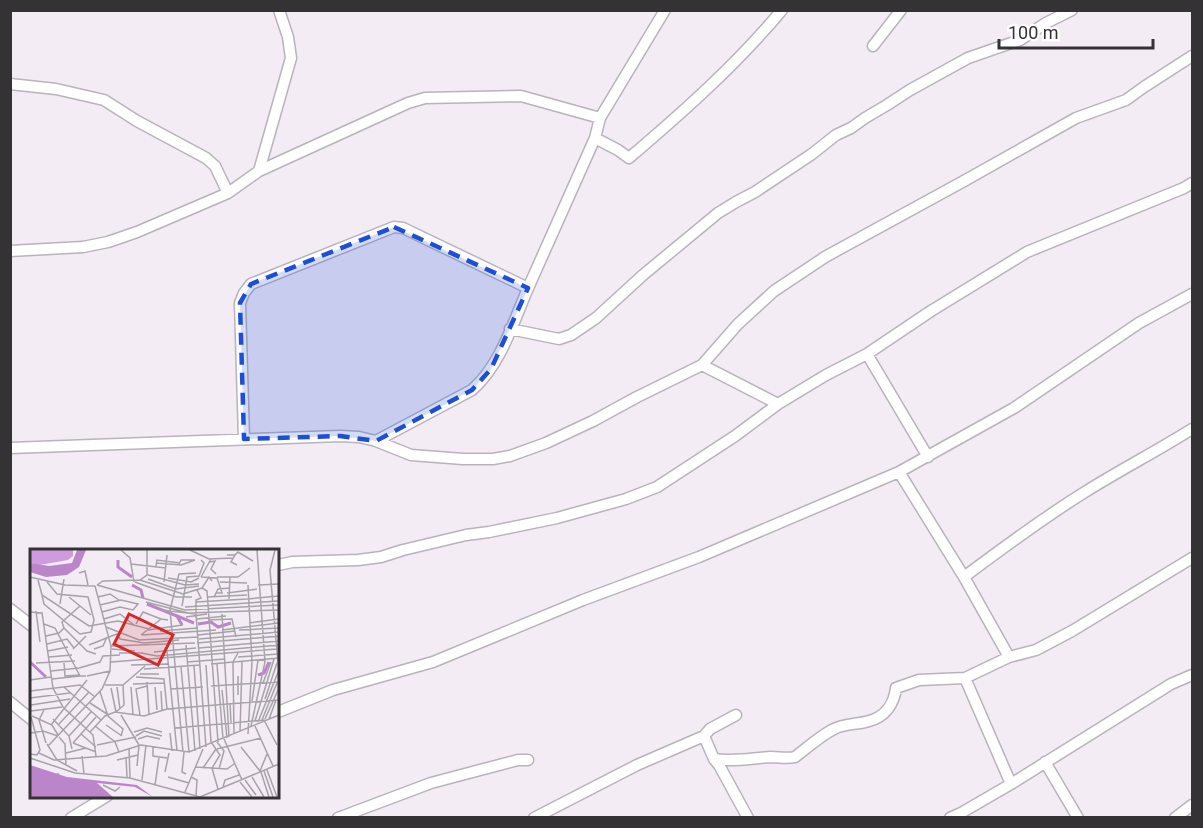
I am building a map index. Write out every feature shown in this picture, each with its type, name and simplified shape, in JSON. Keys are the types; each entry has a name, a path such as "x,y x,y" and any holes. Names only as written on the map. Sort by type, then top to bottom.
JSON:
{"street":[{"path":"259,171 291,58 288,37 279,10"},
{"path":"376,441 472,390 483,381 510,329 595,138 600,118 665,10"},
{"path":"595,138 629,158 727,70 782,10"},
{"path":"873,46 901,10"},
{"path":"510,329 559,339 571,335 596,318 637,280 718,213 755,192 836,135 968,58 1020,40 1072,10"},
{"path":"10,448 340,436 376,441 411,455 463,459 493,459 510,456 546,443 593,421 702,365 738,324 774,291 825,256 1076,118 1126,100 1192,56"},
{"path":"10,84 56,89 104,100 137,122 206,158 215,166 228,193"},
{"path":"10,251 82,247 108,242 137,232 228,193 259,171 408,103 425,98 521,96 600,118"},
{"path":"279,565 381,557 466,535 557,518 626,499 657,487 735,436 778,404 867,354 931,311 1027,252 1192,183"},
{"path":"244,439 240,303 251,284 394,227 403,228 528,288"},
{"path":"279,712 333,690 433,662 583,600 699,557 899,472 1014,408 1139,323 1192,294"},
{"path":"867,354 928,457"},
{"path":"702,365 778,404"},
{"path":"964,577 1084,492 1192,429"},
{"path":"899,472 964,577 1009,657"},
{"path":"714,759 734,761 795,757 834,729 878,717 893,702 896,688 919,680 965,678 1009,657 1036,650 1072,631 1192,558"},
{"path":"10,609 30,624"},
{"path":"950,818 1011,784 1171,684 1192,675"},
{"path":"965,678 1011,784"},
{"path":"10,702 30,718"},
{"path":"534,818 637,765 704,735 710,729 736,715"},
{"path":"704,735 714,759 748,818"},
{"path":"338,818 431,783 518,760 528,760"},
{"path":"1045,762 1078,818"},
{"path":"71,818 104,798"},
{"path":"1174,818 1192,806"}],"highlighted area":[{"path":"394,227 528,288 491,369 472,390 376,441 340,436 244,439 240,303 251,284"}]}
